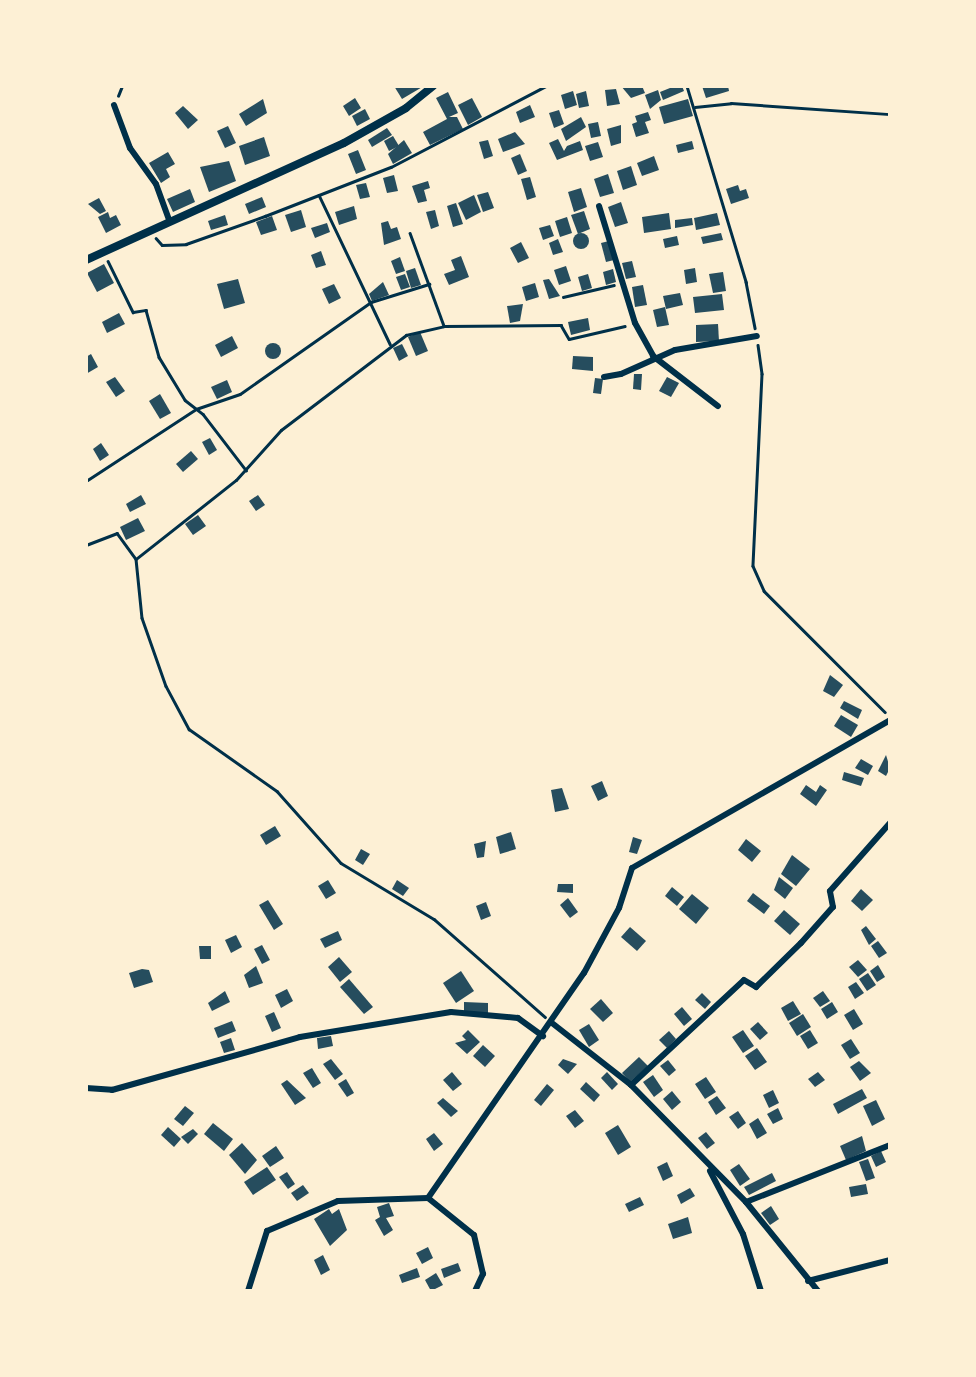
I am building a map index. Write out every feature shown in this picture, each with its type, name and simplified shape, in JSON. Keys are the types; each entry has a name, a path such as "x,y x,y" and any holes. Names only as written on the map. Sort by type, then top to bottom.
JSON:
{"street":[{"path":"86,260 169,219 344,143 406,108 433,86"},
{"path":"114,105 130,148 156,184 169,219"},
{"path":"599,206 635,323 656,359 718,406"},
{"path":"604,376 675,350 757,336"},
{"path":"428,1198 552,1023 619,908 632,868 890,718"},
{"path":"631,1085 744,980 755,987 801,943 834,907 830,891 890,823"},
{"path":"86,1088 112,1090 300,1037 451,1012 518,1018 543,1036"},
{"path":"552,1023 631,1085 708,1167 746,1202 818,1291"},
{"path":"746,1202 890,1145"},
{"path":"708,1167 743,1234 761,1291"},
{"path":"248,1291 267,1231 338,1200 428,1198 474,1235 483,1274 475,1291"},
{"path":"808,1281 890,1260"}],"path":[{"path":"149,229 162,245 186,244 391,167 546,86"},
{"path":"687,86 746,282 757,336 762,374 754,566 764,591 803,635 890,718"},
{"path":"695,107 731,103 890,114"},
{"path":"319,195 390,344"},
{"path":"410,233 444,326"},
{"path":"103,251 133,312 146,310 159,356 185,400 196,409 246,470"},
{"path":"563,297 624,282"},
{"path":"86,481 196,409 240,394 371,302 386,301 429,284"},
{"path":"136,559 246,470 281,430 390,344 419,330 444,326 561,325 569,339 635,323"},
{"path":"86,545 117,533 136,559 142,618 166,686 189,729 277,791 341,863 434,919 552,1023"}],"building":[{"path":"394,86 424,86 402,99"},
{"path":"621,86 642,86 645,93 631,98"},
{"path":"682,86 684,91 663,100 660,92"},
{"path":"702,86 728,86 729,91 706,98"},
{"path":"616,89 620,104 607,106 605,90"},
{"path":"658,90 661,100 650,109 645,95"},
{"path":"573,91 577,105 565,109 561,95"},
{"path":"586,91 589,106 579,108 576,94"},
{"path":"448,92 458,113 449,117 457,117 463,129 430,145 423,132 447,119 436,98"},
{"path":"355,98 361,108 349,116 343,106"},
{"path":"472,98 482,117 468,125 458,105"},
{"path":"263,99 267,113 246,126 239,114"},
{"path":"688,99 693,116 664,124 659,107"},
{"path":"530,105 535,117 520,123 516,112"},
{"path":"183,106 198,120 188,129 175,113"},
{"path":"365,109 370,119 357,126 352,116"},
{"path":"559,110 564,124 554,128 549,113"},
{"path":"648,112 651,120 645,122 649,133 636,137 632,124 637,122 635,116"},
{"path":"581,117 586,127 566,141 561,129"},
{"path":"598,122 601,136 591,138 588,124"},
{"path":"621,125 621,143 611,146 607,129"},
{"path":"228,126 236,143 225,148 217,131"},
{"path":"387,128 392,135 372,147 368,140"},
{"path":"515,132 525,144 503,152 498,139"},
{"path":"393,136 399,146 389,151 384,141"},
{"path":"264,137 270,156 245,165 239,146"},
{"path":"558,139 564,151 567,146 580,141 583,150 557,160 549,143"},
{"path":"404,140 412,153 393,164 388,154"},
{"path":"488,140 493,156 484,159 479,142"},
{"path":"692,141 694,149 678,153 676,145"},
{"path":"598,142 603,157 590,161 585,146"},
{"path":"358,150 366,170 356,174 348,154"},
{"path":"168,152 175,164 166,169 170,177 161,183 149,163"},
{"path":"520,154 527,171 518,175 511,158"},
{"path":"654,156 659,170 642,176 637,163"},
{"path":"229,161 236,181 209,192 200,167"},
{"path":"631,166 637,185 623,190 617,171"},
{"path":"608,174 614,193 600,197 594,179"},
{"path":"394,175 398,191 387,193 383,178"},
{"path":"530,177 536,197 527,200 521,179"},
{"path":"428,181 430,188 424,190 427,201 418,203 412,186"},
{"path":"366,183 370,197 360,199 356,185"},
{"path":"738,185 740,191 746,189 749,198 731,204 726,189"},
{"path":"581,188 587,207 574,212 568,192"},
{"path":"190,189 195,202 173,212 167,199"},
{"path":"488,192 494,208 483,212 477,195"},
{"path":"474,195 481,212 466,220 458,203"},
{"path":"262,197 266,207 249,214 245,204"},
{"path":"99,198 106,211 100,214 88,204"},
{"path":"621,202 628,223 615,227 608,207"},
{"path":"456,203 463,224 453,227 447,206"},
{"path":"354,206 357,219 339,225 335,212"},
{"path":"301,210 306,227 291,232 285,215"},
{"path":"435,210 439,226 431,229 426,212"},
{"path":"584,211 590,229 578,234 571,215"},
{"path":"108,212 110,218 116,215 121,225 106,233 98,217"},
{"path":"669,213 671,229 644,233 642,217"},
{"path":"717,213 720,225 696,230 694,218"},
{"path":"225,215 228,225 211,230 208,221"},
{"path":"272,216 277,230 261,235 256,222"},
{"path":"567,217 572,233 560,237 555,221"},
{"path":"692,218 693,225 675,228 675,220"},
{"path":"388,221 391,229 397,227 401,239 384,245 381,223"},
{"path":"327,223 330,232 315,238 311,228"},
{"path":"550,225 554,236 543,240 539,228"},
{"path":"578,233 584,233 589,241 587,247 578,249 573,244 573,238"},
{"path":"721,233 723,240 703,244 701,237"},
{"path":"677,236 679,245 665,248 663,239"},
{"path":"558,239 563,252 553,255 549,243"},
{"path":"609,241 614,260 606,262 601,243"},
{"path":"521,242 529,258 518,263 510,248"},
{"path":"321,251 326,265 316,268 311,255"},
{"path":"461,256 469,277 449,285 444,274 455,270 451,260"},
{"path":"400,257 405,271 396,274 391,261"},
{"path":"632,261 636,277 626,279 622,263"},
{"path":"104,264 114,283 97,292 87,273"},
{"path":"566,266 571,281 559,285 554,270"},
{"path":"415,268 421,285 411,288 406,271"},
{"path":"695,268 697,282 686,284 684,270"},
{"path":"613,269 616,282 606,285 603,272"},
{"path":"723,272 726,291 713,293 709,274"},
{"path":"405,274 410,287 401,290 396,277"},
{"path":"588,274 592,288 582,291 578,277"},
{"path":"238,279 245,303 224,309 217,284"},
{"path":"549,279 560,296 549,299 543,280"},
{"path":"383,282 389,295 372,301 369,294"},
{"path":"535,283 539,297 526,301 522,287"},
{"path":"334,284 341,298 329,304 322,289"},
{"path":"643,285 647,305 635,307 632,287"},
{"path":"680,293 683,305 666,309 663,296"},
{"path":"722,294 724,310 695,313 693,297"},
{"path":"523,304 520,321 510,323 507,306"},
{"path":"665,307 669,325 657,327 653,310"},
{"path":"119,313 125,324 107,333 102,322"},
{"path":"588,318 590,330 571,335 568,322"},
{"path":"718,324 719,341 696,342 696,325"},
{"path":"420,332 428,351 416,356 408,337"},
{"path":"232,336 238,348 221,357 215,345"},
{"path":"270,343 276,343 281,351 279,357 270,359 265,354 265,348"},
{"path":"402,344 408,356 399,361 393,348"},
{"path":"91,354 98,367 86,374 86,357"},
{"path":"573,356 593,357 593,371 572,369"},
{"path":"634,374 642,374 641,390 633,389"},
{"path":"115,377 125,391 116,397 106,382"},
{"path":"667,377 679,383 671,397 659,391"},
{"path":"595,378 603,379 601,394 593,393"},
{"path":"227,380 232,392 217,399 211,387"},
{"path":"160,394 171,413 160,419 149,401"},
{"path":"210,438 217,450 209,455 202,442"},
{"path":"101,443 109,455 100,461 93,449"},
{"path":"191,451 198,459 183,472 176,464"},
{"path":"141,495 146,504 130,512 126,504"},
{"path":"258,495 265,505 256,511 249,501"},
{"path":"198,515 206,526 193,535 185,524"},
{"path":"138,518 145,531 126,540 120,527"},
{"path":"830,675 843,685 834,697 823,691"},
{"path":"844,701 862,710 858,719 840,708"},
{"path":"841,715 858,725 851,737 834,726"},
{"path":"886,755 890,768 886,776 878,771"},
{"path":"861,759 873,766 868,775 855,768"},
{"path":"844,772 864,778 861,786 842,780"},
{"path":"602,781 608,796 598,801 591,786"},
{"path":"806,785 816,792 820,785 827,790 816,806 800,794"},
{"path":"562,788 569,809 555,812 551,790"},
{"path":"275,826 281,836 266,845 260,835"},
{"path":"511,832 516,849 500,854 496,837"},
{"path":"633,837 642,840 637,854 629,852"},
{"path":"746,839 761,851 752,862 738,850"},
{"path":"486,841 484,857 477,858 474,844"},
{"path":"361,849 370,854 363,865 355,860"},
{"path":"792,855 810,869 796,886 781,874"},
{"path":"779,877 793,888 785,899 774,890"},
{"path":"328,880 336,893 326,899 318,886"},
{"path":"397,880 409,888 403,896 392,889"},
{"path":"558,884 573,884 573,893 557,892"},
{"path":"672,887 684,897 677,906 665,896"},
{"path":"861,889 873,900 862,911 851,901"},
{"path":"753,893 770,906 764,914 747,901"},
{"path":"692,894 709,908 696,924 679,909"},
{"path":"568,898 578,912 570,918 560,905"},
{"path":"268,900 283,924 274,930 259,905"},
{"path":"486,902 491,916 481,920 476,906"},
{"path":"784,910 800,924 790,935 774,921"},
{"path":"866,926 876,939 869,945 861,930"},
{"path":"630,927 646,941 637,951 621,937"},
{"path":"338,931 342,940 325,948 320,939"},
{"path":"236,935 242,947 231,953 225,940"},
{"path":"878,941 887,953 879,958 871,946"},
{"path":"262,945 270,960 262,964 254,949"},
{"path":"199,946 211,946 211,959 200,959"},
{"path":"339,957 352,972 340,982 328,967"},
{"path":"858,960 867,970 858,977 849,967"},
{"path":"878,965 885,977 877,982 870,971"},
{"path":"256,966 263,983 249,988 244,975"},
{"path":"149,970 153,982 134,988 129,973"},
{"path":"461,971 474,991 456,1003 443,983"},
{"path":"868,973 876,985 867,991 859,979"},
{"path":"349,979 373,1007 364,1014 340,987"},
{"path":"856,982 864,993 855,999 848,987"},
{"path":"287,989 293,1001 281,1008 275,995"},
{"path":"225,991 230,1002 212,1011 208,1003"},
{"path":"823,991 830,1001 820,1007 813,998"},
{"path":"702,993 711,1002 705,1009 695,1000"},
{"path":"601,999 613,1013 603,1022 590,1009"},
{"path":"793,1001 801,1014 788,1021 781,1008"},
{"path":"464,1002 488,1003 488,1014 464,1013"},
{"path":"832,1002 838,1012 827,1019 821,1009"},
{"path":"682,1007 692,1019 684,1026 674,1014"},
{"path":"854,1009 863,1024 853,1030 844,1015"},
{"path":"274,1012 281,1028 272,1032 265,1016"},
{"path":"803,1014 811,1027 797,1036 789,1023"},
{"path":"232,1021 236,1031 218,1038 214,1028"},
{"path":"758,1022 768,1033 760,1040 750,1029"},
{"path":"589,1024 599,1040 589,1047 579,1030"},
{"path":"468,1030 480,1042 467,1054 455,1043 466,1040 462,1036"},
{"path":"743,1030 754,1046 743,1053 732,1037"},
{"path":"810,1030 818,1043 808,1049 800,1036"},
{"path":"669,1031 676,1039 667,1048 659,1040"},
{"path":"331,1036 333,1046 318,1049 317,1038"},
{"path":"231,1038 235,1050 224,1053 220,1042"},
{"path":"851,1039 860,1053 850,1059 841,1045"},
{"path":"483,1045 495,1056 485,1067 473,1056"},
{"path":"757,1048 767,1062 755,1070 745,1056"},
{"path":"639,1057 648,1066 630,1082 622,1073"},
{"path":"331,1059 343,1074 335,1080 323,1064"},
{"path":"563,1059 577,1064 568,1074 558,1065"},
{"path":"668,1060 676,1070 669,1076 660,1066"},
{"path":"859,1061 871,1073 860,1081 850,1067"},
{"path":"312,1068 321,1083 313,1088 303,1073"},
{"path":"452,1072 462,1084 453,1091 443,1080"},
{"path":"607,1072 618,1084 612,1090 601,1078"},
{"path":"818,1072 825,1080 815,1087 808,1079"},
{"path":"653,1075 663,1090 654,1097 643,1082"},
{"path":"706,1077 716,1092 705,1099 695,1084"},
{"path":"346,1079 354,1093 347,1097 338,1084"},
{"path":"287,1080 306,1098 295,1105 281,1084"},
{"path":"586,1082 600,1095 594,1102 580,1089"},
{"path":"547,1084 554,1090 541,1106 534,1100"},
{"path":"862,1089 867,1098 838,1114 833,1104"},
{"path":"773,1090 779,1103 769,1108 763,1095"},
{"path":"672,1091 681,1102 672,1110 663,1099"},
{"path":"717,1096 726,1108 716,1115 708,1102"},
{"path":"443,1098 458,1111 451,1117 437,1103"},
{"path":"876,1100 885,1119 872,1126 863,1106"},
{"path":"185,1106 194,1113 183,1126 174,1119"},
{"path":"778,1108 783,1119 773,1124 767,1114"},
{"path":"575,1110 584,1121 575,1128 566,1116"},
{"path":"738,1111 746,1123 738,1129 729,1117"},
{"path":"758,1118 767,1133 757,1139 749,1124"},
{"path":"213,1123 233,1139 224,1151 204,1134"},
{"path":"618,1125 631,1147 618,1155 605,1133"},
{"path":"168,1127 181,1139 174,1147 161,1135"},
{"path":"193,1129 198,1134 188,1144 181,1137"},
{"path":"706,1132 715,1143 707,1149 698,1138"},
{"path":"434,1133 443,1144 434,1151 426,1139"},
{"path":"862,1136 866,1151 846,1160 840,1146"},
{"path":"242,1143 257,1160 245,1174 229,1155"},
{"path":"276,1146 284,1158 270,1167 262,1156"},
{"path":"881,1151 886,1162 876,1167 871,1156"},
{"path":"868,1159 875,1178 866,1181 859,1162"},
{"path":"667,1162 673,1176 663,1181 657,1167"},
{"path":"739,1164 750,1179 740,1186 730,1170"},
{"path":"267,1167 276,1180 253,1195 244,1182"},
{"path":"287,1172 295,1184 288,1189 279,1177"},
{"path":"772,1173 776,1181 749,1195 744,1187"},
{"path":"866,1184 868,1194 851,1197 849,1187"},
{"path":"303,1185 309,1193 297,1201 291,1193"},
{"path":"690,1188 695,1196 681,1204 677,1195"},
{"path":"640,1197 644,1205 629,1212 625,1204"},
{"path":"389,1203 394,1216 386,1218 393,1230 384,1236 375,1220 380,1217 377,1207"},
{"path":"771,1206 779,1219 770,1225 761,1213"},
{"path":"329,1209 332,1214 339,1209 347,1230 330,1246 314,1219"},
{"path":"688,1217 692,1233 673,1239 668,1224"},
{"path":"428,1247 433,1258 422,1264 416,1253"},
{"path":"323,1255 330,1270 321,1275 314,1260"},
{"path":"458,1263 461,1271 444,1278 441,1269"},
{"path":"417,1268 420,1277 402,1283 399,1275"},
{"path":"436,1273 443,1285 431,1291 425,1280"}]}
